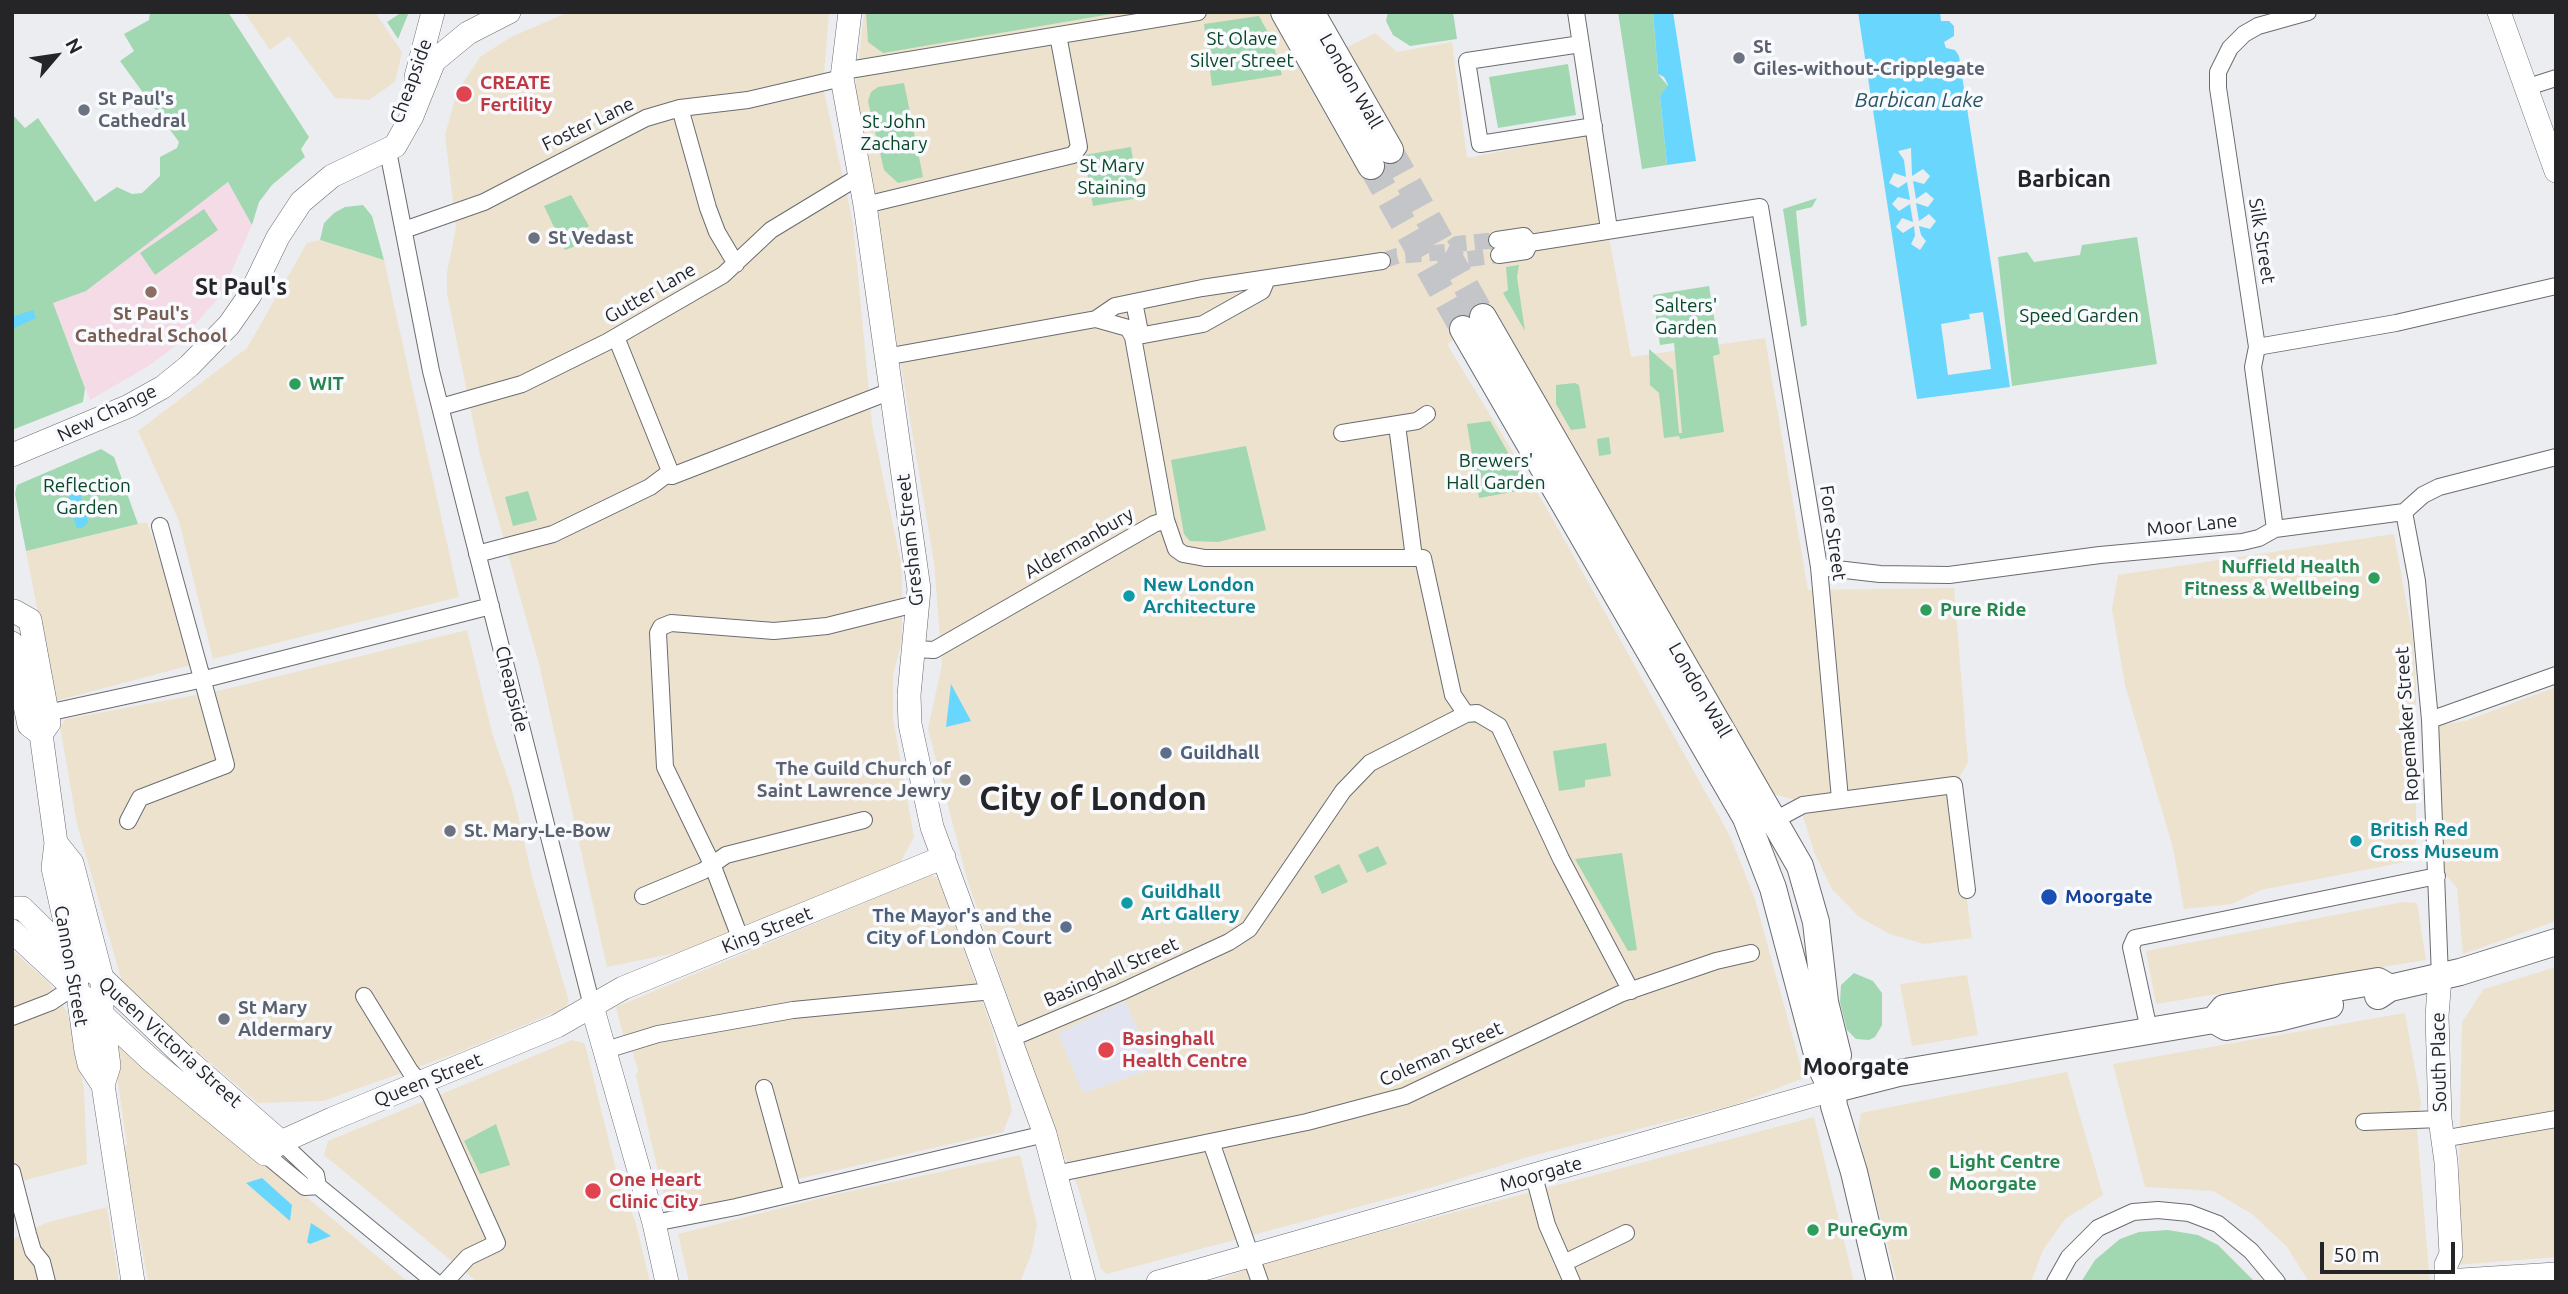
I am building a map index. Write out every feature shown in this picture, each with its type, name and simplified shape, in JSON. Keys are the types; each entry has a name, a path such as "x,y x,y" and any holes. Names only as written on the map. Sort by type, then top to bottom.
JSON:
{"main road":[{"name":"London Wall","path":"1284,12 1380,158 1311,12"},
{"name":"London Wall","path":"1832,1090 1838,1055 1825,1002 1812,904 1800,866 1775,820 1473,323 1746,818 1773,888 1820,1065 1832,1090 1880,1282"},
{"name":"Moorgate","path":"1832,1090 1899,1073 2025,1054 2149,1030 2214,1020 2226,1027 2279,1018 2383,995 2390,988 2440,977 2556,942"}],"street":[{"name":"Cheapside","path":"433,12 419,66 395,118 388,151 419,319 440,407 592,1006 654,1223 667,1282"},
{"name":"Cheapside","path":"388,151 400,139 412,116 434,61 468,33 509,12"},
{"name":"Gresham Street","path":"850,12 843,75 865,205 919,603 909,695 910,724 932,827 1012,1038 1045,1134 1083,1282"},
{"name":"Foster Lane","path":"404,230 484,201 628,125 680,108 748,100 843,75 1198,12"},
{"path":"1498,247 1524,236 1530,243 1609,229 1576,12"},
{"name":"Silk Street","path":"2275,529 2253,368 2258,347 2218,88 2218,72 2230,48 2244,34 2258,26 2308,12"},
{"path":"2499,12 2556,171"},
{"path":"865,205 1073,155 1079,147 1058,35"},
{"path":"1581,44 1467,61 1480,144 1594,125"},
{"path":"2528,87 2556,78"},
{"path":"680,108 708,208 717,232 736,264"},
{"name":"New Change","path":"12,455 129,406 172,380 229,325 250,295 278,237 301,202 320,184 388,151"},
{"name":"Gutter Lane","path":"440,407 522,384 616,337 723,275 736,264 746,250 771,230 860,176"},
{"name":"Fore Street","path":"1609,229 1760,207 1819,567 1840,799"},
{"path":"1096,320 1107,309 1134,302 1382,261"},
{"path":"1133,337 1196,327 1262,291 1267,279"},
{"path":"2258,347 2396,323 2556,286"},
{"path":"1202,289 1215,296 1218,301 1214,318"},
{"path":"1133,337 1139,327 1134,302"},
{"path":"885,357 1096,320 1121,325 1133,337 1166,520"},
{"path":"616,337 672,476"},
{"path":"477,554 553,534 650,488 666,475 672,476 891,391"},
{"path":"1342,433 1417,421 1427,414"},
{"path":"1397,425 1419,558 1453,695 1466,715 1485,715 1499,726 1561,859 1631,991"},
{"path":"2404,512 2423,495 2439,487 2556,457"},
{"name":"Moor Lane","path":"1819,567 1880,574 1949,575 2124,553 2197,548 2259,538 2275,529 2404,512"},
{"name":"Ropemaker Street","path":"2404,512 2417,581 2430,720 2440,977"},
{"name":"Aldermanbury","path":"914,649 934,650 1154,524 1166,520 1176,549 1191,557 1419,558"},
{"path":"128,821 140,798 226,765 160,526"},
{"path":"741,940 712,864 665,767 656,638 661,627 670,624 721,629 788,630 827,626 919,603"},
{"path":"44,723 203,679 491,606"},
{"name":"Cannon Street","path":"13,611 30,620 56,843 53,868 74,958 75,991 86,1051 89,1063 103,1085 133,1282"},
{"name":"Cannon Street","path":"12,643 29,725 44,723"},
{"path":"2430,720 2556,674"},
{"name":"Basinghall Street","path":"1012,1038 1121,992 1226,943 1249,929 1343,791 1370,763 1466,715"},
{"path":"1775,820 1803,805 1954,785 1967,890"},
{"path":"643,896 726,855 864,820"},
{"name":"Cannon Street","path":"56,843 72,863 102,978 102,1012 109,1066 103,1085"},
{"name":"King Street","path":"592,1006 623,988 944,857"},
{"path":"2149,1030 2143,1013 2131,947 2135,937 2438,882"},
{"name":"Queen Victoria Street","path":"12,908 22,908 74,958 102,978 192,1064 273,1148"},
{"name":"Queen Victoria Street","path":"12,931 152,1061 273,1148 316,1175 318,1186 435,1282"},
{"name":"Coleman Street","path":"1055,1174 1307,1122 1405,1096 1631,991 1716,961 1751,953"},
{"name":"South Place","path":"2440,977 2437,1016 2441,1135 2446,1162 2451,1254 2446,1276"},
{"path":"12,1017 75,991"},
{"path":"606,1050 701,1026 793,1010 993,991"},
{"path":"364,996 420,1085 430,1094 497,1243 468,1257 445,1282"},
{"name":"Queen Street","path":"273,1148 557,1026 592,1006"},
{"path":"764,1088 793,1193"},
{"name":"Moorgate","path":"1158,1282 1832,1090"},
{"path":"2364,1122 2441,1135 2556,1119"},
{"path":"654,1223 1045,1134"},
{"path":"1210,1142 1261,1282"},
{"path":"12,1172 19,1225 42,1262 47,1282"},
{"path":"1534,1176 1547,1225 1572,1282"},
{"path":"2055,1282 2069,1257 2098,1228 2133,1212 2158,1210 2189,1213 2218,1224 2251,1251 2277,1282"},
{"path":"1564,1263 1626,1233"},
{"path":"2446,1276 2556,1274"}],"shaded area":[{"path":"244,12 375,12 402,52 395,82 369,100 335,98 289,36 270,50"},
{"path":"569,12 829,12 823,87 853,223 872,424 902,568 902,640 893,676 893,718 914,837 900,863 685,951 607,967 539,664 480,455 447,294 447,273 456,227 445,135 457,92 480,57 511,37"},
{"path":"864,12 1268,12 1351,160 1380,145 1332,55 1375,33 1397,52 1452,42 1467,158 1590,134 1631,357 1765,338 1808,590 1954,588 1968,762 1952,791 1972,938 1924,944 1890,934 1859,917 1832,889 1815,854 1798,801 1774,794 1495,317 1447,344 1546,507 1730,836 1755,899 1804,1078 1734,1105 1531,1156 1436,1186 1107,1274 1101,1269 1078,1187 1059,1145 967,879 928,729 942,664 934,562 855,92"},
{"name":"St Paul's Cathedral School","path":"228,182 252,225 221,295 178,344 147,367 90,400 53,303 86,291"},
{"path":"320,240 384,260 459,597 213,659 179,521 138,431 247,348 307,243"},
{"path":"147,522 195,664 55,701 26,551"},
{"path":"2394,534 2413,639 2416,683 2416,860 2261,890 2232,904 2184,909 2173,848 2125,685 2112,609 2118,575"},
{"path":"467,630 493,736 512,790 534,884 569,1001 565,1008 457,1053 323,1101 258,1103 173,1031 122,982 77,824 60,727 66,719 222,690"},
{"path":"2556,687 2556,921 2463,954 2457,888 2440,868 2435,726 2465,721"},
{"path":"931,875 938,878 992,1029 1012,1110 1003,1132 784,1182 786,1189 745,1199 676,1210 665,1201 636,1076 638,1070 628,1037 624,1038 616,1007"},
{"path":"2403,902 2417,903 2426,960 2156,1004 2146,951"},
{"path":"12,950 49,983 67,1012 84,1088 87,1164 22,1181 12,1206"},
{"path":"2556,967 2556,1257 2457,1265 2462,1022 2484,989"},
{"path":"1967,975 1978,1035 1912,1046 1900,984"},
{"name":"Basinghall Health Centre","path":"1125,1001 1155,1068 1083,1093 1058,1033"},
{"path":"2405,1013 2421,1102 2417,1129 2430,1282 2309,1282 2287,1247 2252,1214 2213,1191 2145,1187 2113,1064"},
{"path":"118,1040 408,1282 148,1282 124,1149 127,1144 114,1056"},
{"path":"572,1040 584,1043 586,1048 620,1186 635,1220 650,1282 477,1282 324,1155 328,1141"},
{"path":"2067,1072 2103,1195 2065,1219 2043,1250 2031,1282 1897,1282 1858,1132 1861,1113"},
{"path":"1814,1117 1854,1282 1213,1282 1263,1263"},
{"path":"1020,1155 1037,1224 1032,1252 1020,1282 689,1282 678,1234 837,1194"},
{"path":"107,1207 119,1282 12,1282 12,1240 45,1223"}],"green space":[{"path":"150,12 228,12 309,137 301,149 305,157 272,185 259,202 252,225 228,182 86,291 53,303 85,388 83,402 12,430 12,114 25,128 38,118 95,202 117,187 132,194 142,193 160,176 160,157 177,148 179,142 120,61 134,51 124,34 149,20"},
{"path":"402,12 409,12 398,39 387,22"},
{"path":"866,12 1123,12 883,53 868,42"},
{"path":"1388,12 1453,12 1457,39 1410,46 1393,35 1386,21"},
{"path":"1618,12 1653,12 1658,74 1668,86 1660,96 1667,165 1642,169"},
{"name":"St Olave Silver Street","path":"1259,16 1272,40 1282,75 1212,86 1204,24"},
{"path":"1568,64 1576,115 1498,128 1489,77"},
{"name":"St John Zachary","path":"904,83 923,177 898,183 884,170 868,101 871,92 878,87"},
{"name":"St Mary Staining","path":"1131,147 1139,198 1093,206 1084,155"},
{"path":"571,195 589,226 578,233 584,243 565,250 544,206"},
{"path":"1817,198 1812,207 1796,211 1807,325 1801,327 1783,209"},
{"path":"363,205 372,216 384,260 320,240 324,223 334,213 345,207"},
{"path":"204,209 218,230 155,275 140,253"},
{"name":"Speed Garden","path":"2137,237 2157,364 2012,386 1998,257 2027,252 2034,262 2080,255 2082,245"},
{"path":"1519,265 1517,277 1525,331 1503,293 1508,290 1506,267"},
{"name":"Salters' Garden","path":"1709,286 1720,354 1713,356 1724,432 1680,439 1679,436 1664,438 1659,393 1650,385 1649,349 1673,370 1679,433 1682,433 1674,343 1660,345 1653,295"},
{"path":"1556,385 1579,385 1586,428 1571,430 1556,404"},
{"name":"Brewers' Hall Garden","path":"1490,421 1529,489 1479,498 1467,424"},
{"path":"1609,437 1611,454 1599,456 1597,439"},
{"path":"1246,446 1266,530 1218,542 1190,541 1184,534 1171,460"},
{"name":"Reflection Garden","path":"101,449 114,457 138,524 26,551 15,494 17,485"},
{"path":"528,491 537,520 513,526 505,497"},
{"path":"1606,743 1611,776 1585,780 1585,787 1559,791 1553,751"},
{"path":"1378,846 1387,864 1367,873 1358,855"},
{"path":"1622,853 1637,950 1628,951 1575,859"},
{"path":"1339,864 1348,882 1322,894 1314,876"},
{"path":"1854,973 1873,981 1882,993 1882,1025 1875,1037 1869,1040 1856,1039 1847,1030 1840,1002 1841,985"},
{"path":"496,1124 510,1165 480,1174 464,1141"},
{"path":"2168,1230 2198,1235 2218,1245 2255,1282 2081,1282 2095,1260 2120,1239 2139,1232"}],"water":[{"path":"1653,12 1673,12 1696,161 1667,165 1660,96 1668,85 1664,77 1658,74"},
{"name":"Barbican Lake","path":"1858,12 1940,12 1941,21 1949,21 1954,26 1954,36 1944,42 1946,48 1955,50 1959,56 2010,387 1917,399","holes":["1911,148 1912,176 1923,169 1930,176 1924,184 1913,181 1916,199 1926,192 1934,199 1928,207 1916,203 1919,221 1929,214 1936,221 1930,229 1919,226 1926,241 1920,250 1911,244 1915,236 1914,226 1903,233 1896,227 1902,218 1913,222 1910,204 1899,211 1892,204 1898,197 1910,200 1907,182 1898,188 1889,183 1894,173 1906,177 1904,160 1898,151","1983,312 1991,369 1948,375 1941,324 1970,319 1969,314"]},
{"path":"33,310 36,318 12,329 12,317"},
{"path":"74,493 80,494 85,508 88,523 82,528 77,528 71,512 69,497"},
{"path":"951,684 971,721 946,727"},
{"path":"262,1178 292,1205 290,1221 246,1183"},
{"path":"311,1223 331,1236 310,1244 307,1242"}],"tunnel":[{"path":"1390,150 1483,317"},
{"path":"1371,166 1463,329"},
{"path":"1382,261 1397,256 1446,252 1457,244 1497,240"},
{"path":"1446,252 1461,260 1499,255"}],"place":[{"name":"St Giles-without-Cripplegate","path":"1739,58"},
{"name":"CREATE Fertility","path":"464,94"},
{"name":"St Paul's Cathedral","path":"84,110"},
{"name":"St Vedast","path":"534,238"},
{"name":"St Paul's Cathedral School","path":"151,292"},
{"name":"WIT","path":"295,384"},
{"name":"Nuffield Health Fitness & Wellbeing","path":"2374,578"},
{"name":"New London Architecture","path":"1129,596"},
{"name":"Pure Ride","path":"1926,610"},
{"name":"Guildhall","path":"1166,753"},
{"name":"The Guild Church of Saint Lawrence Jewry","path":"965,780"},
{"name":"St. Mary-Le-Bow","path":"450,831"},
{"name":"British Red Cross Museum","path":"2356,841"},
{"name":"Moorgate","path":"2049,897"},
{"name":"Guildhall Art Gallery","path":"1127,903"},
{"name":"The Mayor's and the City of London Court","path":"1066,927"},
{"name":"St Mary Aldermary","path":"224,1019"},
{"name":"Basinghall Health Centre","path":"1106,1050"},
{"name":"Light Centre Moorgate","path":"1935,1173"},
{"name":"One Heart Clinic City","path":"593,1191"},
{"name":"PureGym","path":"1813,1230"}],"district":[{"name":"Barbican","path":"2064,179"},
{"name":"St Paul's","path":"241,287"},
{"name":"City of London","path":"1093,799"},
{"name":"Moorgate","path":"1856,1067"}]}
